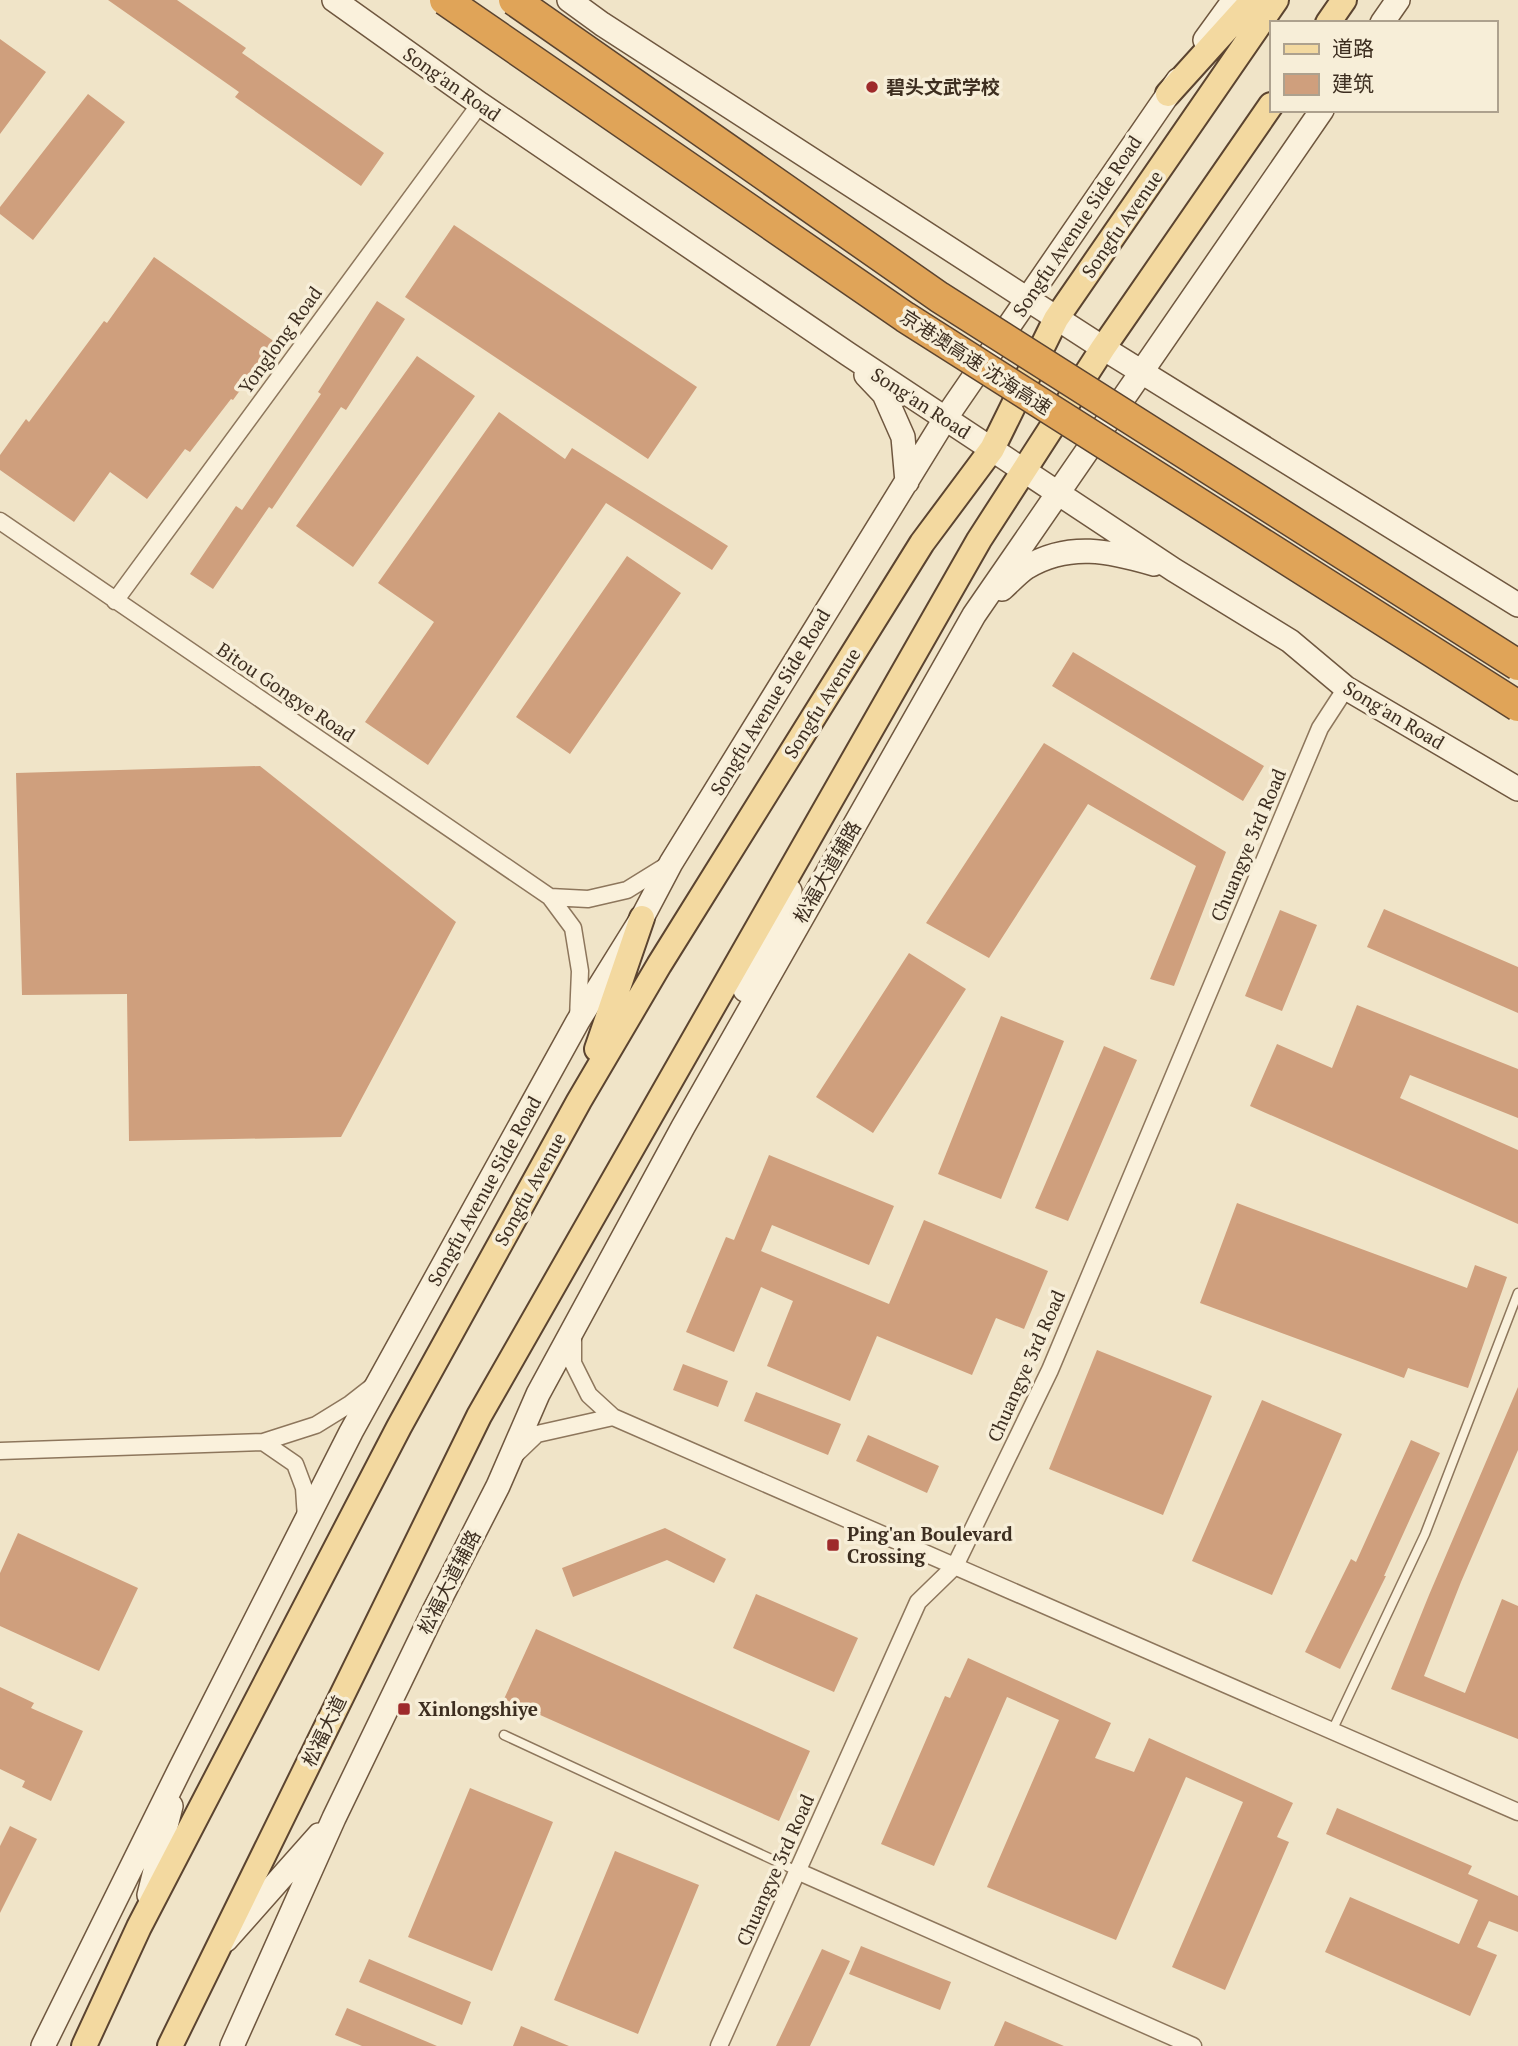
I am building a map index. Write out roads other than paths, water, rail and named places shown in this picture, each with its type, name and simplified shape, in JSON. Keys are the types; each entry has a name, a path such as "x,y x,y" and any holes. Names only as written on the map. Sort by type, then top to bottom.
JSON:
{"highway":[{"name":"京港澳高速 沈海高速","path":"445,0 905,317 1518,706"},
{"name":"京港澳高速 沈海高速","path":"514,0 939,297 1518,665"}],"main road":[{"name":"Song'an Road","path":"334,0 480,104 848,354 1174,570 1290,641 1346,688 1518,789"},
{"path":"569,0 614,32 1056,319 1518,605"},
{"name":"Songfu Avenue Side Road","path":"306,1521 380,1380 578,1021 642,918 671,863 945,419 1234,0"},
{"path":"1168,94 1253,0"},
{"name":"Songfu Avenue","path":"579,1101 659,965 922,543 992,449 1056,319 1276,0"},
{"path":"1329,21 1344,0"},
{"path":"1383,21 1398,0"},
{"path":"699,1030 979,540 1103,348 1270,106"},
{"path":"882,780 974,615 1321,112"},
{"path":"848,354 884,394 903,437 906,482"},
{"path":"974,615 1027,568 1069,551 1117,553 1174,570"},
{"name":"松福大道辅路","path":"699,1030 882,780"},
{"name":"松福大道辅路","path":"232,2046 334,1818 509,1462 538,1394 683,1127 841,847 882,780"},
{"name":"松福大道辅路","path":"683,1127 833,796"},
{"path":"84,2046 139,1927 399,1427 579,1101 642,918"},
{"name":"松福大道","path":"170,2046 479,1416 699,1030"},
{"path":"43,2046 306,1521"},
{"path":"139,1927 161,1852 180,1769"},
{"path":"214,1952 334,1818"}],"street":[{"name":"Yonglong Road","path":"115,601 480,104"},
{"name":"Bitou Gongye Road","path":"2,524 550,897"},
{"name":"Chuangye 3rd Road","path":"719,2046 918,1602 955,1566 1050,1370 1320,728 1346,688"},
{"path":"550,897 588,899 627,890 671,863"},
{"path":"550,897 573,929 580,971 578,1021"},
{"path":"573,1328 573,1363 589,1395 613,1418 1518,1812"},
{"path":"0,1451 263,1441 316,1425 350,1404 380,1380"},
{"path":"509,1462 537,1434 613,1418"},
{"path":"263,1441 295,1464 304,1488 306,1521"},
{"path":"797,1871 1193,2046"}],"lane":[{"path":"1332,1731 1425,1534 1518,1293"},
{"path":"504,1735 797,1871"}],"place":[{"name":"碧头文武学校","path":"872,87"},
{"name":"Ping'an Boulevard Crossing","path":"833,1545"},
{"name":"Xinlongshiye","path":"404,1709"}]}
